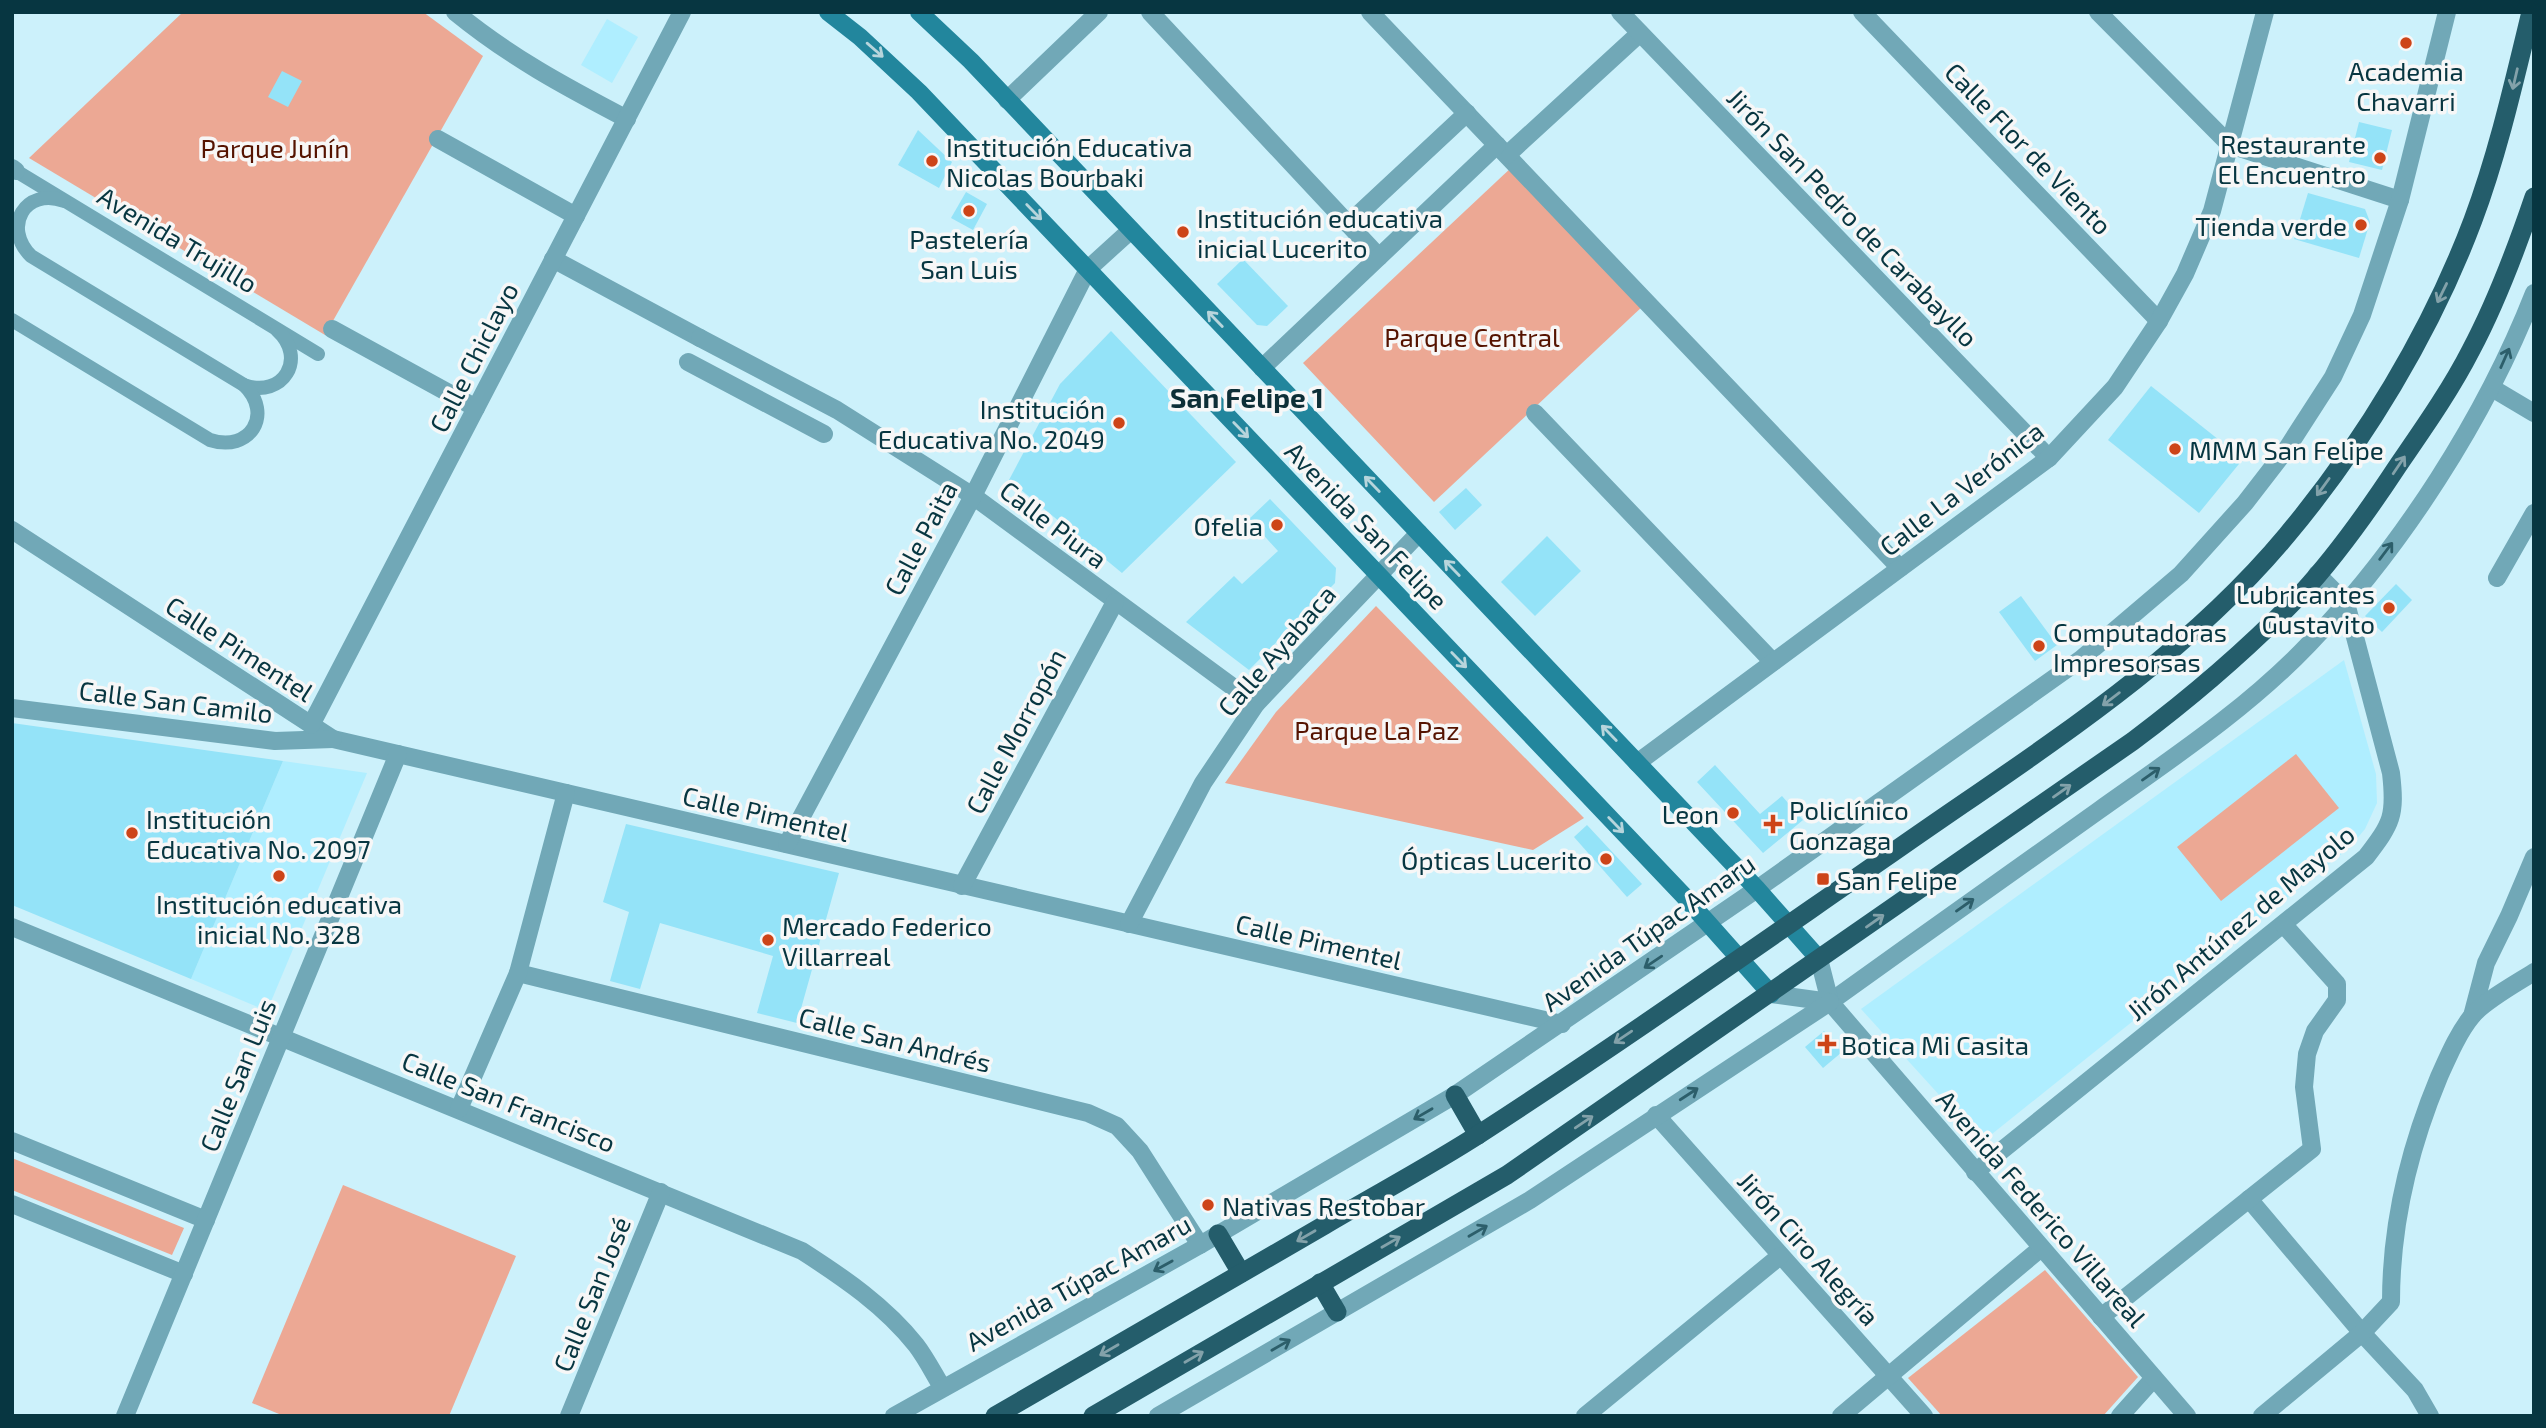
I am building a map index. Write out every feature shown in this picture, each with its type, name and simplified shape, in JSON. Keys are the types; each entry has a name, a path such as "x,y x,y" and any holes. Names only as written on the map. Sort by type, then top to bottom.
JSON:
{"highway":[{"path":"995,1416 1478,1135 1788,925 2113,698 2185,639 2240,587 2286,536 2322,489 2394,384 2451,275 2493,161 2531,12"},
{"path":"1093,1416 1124,1408 1320,1283 1507,1175 2190,699 2254,640 2317,574 2381,492 2471,351 2527,240 2534,198"},
{"path":"1455,1095 1478,1135"},
{"path":"1218,1234 1241,1273"},
{"path":"1320,1283 1337,1312"}],"main road":[{"name":"Avenida San Felipe","path":"828,12 860,37 919,92 1710,923 1770,994"},
{"name":"Avenida San Felipe","path":"919,12 1007,100 1757,889 1819,960"}],"street":[{"path":"455,12 492,43 626,119"},
{"name":"Calle Chiclayo","path":"311,725 682,12"},
{"path":"1007,100 1099,12"},
{"path":"1150,12 1379,257"},
{"path":"1370,12 1900,568"},
{"name":"Jirón San Pedro de Carabayllo","path":"1620,12 2049,458"},
{"name":"Calle Flor de Viento","path":"1862,12 2159,321"},
{"path":"2098,12 2230,145 2400,200"},
{"name":"Calle La Verónica","path":"1637,763 2049,458 2115,387 2159,321 2185,274 2212,211 2265,12"},
{"name":"Avenida Túpac Amaru","path":"894,1416 1200,1245 1455,1095 1710,923 2081,659 2180,575 2245,503 2286,450 2333,376 2362,315 2400,200 2447,12"},
{"path":"1262,368 1379,257 1640,33"},
{"path":"1348,224 1466,113"},
{"path":"438,139 576,216"},
{"name":"Calle Paita","path":"788,844 973,496 1088,269 1131,230"},
{"name":"Calle Piura","path":"553,259 837,410 973,496 1256,704"},
{"path":"1158,1416 1530,1200 1830,1002 2232,713 2308,645 2346,603 2396,538 2440,474 2492,388 2534,293"},
{"path":"331,329 476,408"},
{"path":"688,362 824,434"},
{"path":"2492,388 2534,413"},
{"path":"1535,413 1773,662"},
{"path":"2497,578 2534,513"},
{"name":"Calle Pimentel","path":"12,530 334,739 1562,1024"},
{"name":"Calle Ayabaca","path":"1129,924 1203,783 1256,704 1419,533"},
{"path":"2317,574 2346,603"},
{"name":"Calle Morropón","path":"962,886 1115,602"},
{"name":"Jirón Antúnez de Mayolo","path":"1975,1172 2366,857 2387,830 2394,802 2391,773 2346,603"},
{"name":"Calle San Camilo","path":"12,708 275,741 334,739"},
{"name":"Calle San Luis","path":"125,1416 398,754"},
{"path":"459,1109 518,973 566,793"},
{"path":"2262,1416 2362,1333 2391,1302 2391,1263 2395,1231 2407,1173 2427,1107 2445,1064 2472,1016 2486,963 2510,916 2534,857"},
{"path":"2101,1317 2312,1149 2304,1087 2306,1054 2315,1031 2336,1000 2337,984 2284,925"},
{"name":"Calle San Francisco","path":"12,927 802,1251 849,1281 882,1309 916,1346 942,1387"},
{"name":"Avenida Federico Villareal","path":"1819,960 1830,1002 2187,1416"},
{"path":"2472,1016 2534,972"},
{"name":"Calle San Andrés","path":"518,973 1088,1114 1117,1126 1140,1152 1200,1245"},
{"path":"1770,994 1830,1002"},
{"name":"Jirón Ciro Alegría","path":"1656,1115 1924,1416"},
{"path":"12,1141 206,1220"},
{"name":"Calle San José","path":"569,1416 661,1192"},
{"path":"2249,1199 2362,1333 2415,1390 2430,1416"},
{"path":"12,1204 184,1274"},
{"path":"1841,1416 2041,1248"},
{"path":"1585,1416 1780,1256"},
{"path":"2120,1416 2154,1378"}],"lane":[{"name":"Avenida Trujillo","path":"13,171 318,354"},
{"path":"64,201 54,197 33,201 19,218 18,239 31,256 244,385 254,388 275,384 290,368 290,347 277,330"},
{"path":"12,253 31,256"},
{"path":"12,320 211,440 221,443 242,439 256,423 257,402 244,385"}],"shaded area":[{"path":"607,19 638,37 612,83 581,65"},
{"path":"2344,660 2376,774 2377,803 2365,829 2349,848 1982,1142 1861,1009"},
{"name":"Institución educativa inicial No. 328","path":"283,761 367,773 267,1011 191,979"}],"green space":[{"name":"Parque Junín","path":"183,12 423,12 483,56 325,335 29,158"},
{"name":"Parque Central","path":"1513,166 1644,305 1434,502 1303,363"},
{"name":"Parque La Paz","path":"1376,606 1584,818 1533,850 1225,783 1276,712"},
{"path":"2296,754 2339,808 2221,901 2177,847"},
{"path":"12,1158 184,1228 172,1255 12,1190"},
{"path":"343,1185 516,1256 449,1416 284,1416 252,1403"},
{"path":"2045,1270 2138,1377 2103,1416 1942,1416 1908,1378"}],"building":[{"path":"282,71 302,81 288,107 268,97"},
{"path":"2359,122 2392,130 2382,170 2349,162"},
{"path":"918,130 952,162 939,188 898,165"},
{"name":"Pastelería San Luis","path":"966,192 987,204 973,230 951,218"},
{"path":"2308,193 2365,209 2370,222 2359,258 2294,239"},
{"path":"1243,259 1288,306 1267,326 1257,325 1217,284"},
{"name":"Institución Educativa No. 2049","path":"1111,331 1236,462 1122,573 1009,480 1060,384"},
{"name":"MMM San Felipe","path":"2151,386 2243,459 2199,513 2108,440"},
{"path":"1466,488 1482,505 1455,530 1439,512"},
{"path":"1270,499 1336,568 1335,583 1249,670 1186,622 1234,576 1242,584 1278,551 1249,519"},
{"path":"1547,536 1581,571 1535,616 1501,582"},
{"name":"Lubricantes Gustavito","path":"2396,584 2412,600 2382,632 2365,616"},
{"path":"2021,596 2057,645 2035,661 1999,612"},
{"name":"Institución Educativa No. 2097","path":"12,723 283,761 191,979 12,905"},
{"path":"1715,765 1760,814 1782,796 1803,820 1763,853 1697,782"},
{"name":"Mercado Federico Villarreal","path":"626,824 839,873 797,1023 757,1013 773,956 660,923 640,989 610,981 629,912 603,902"},
{"path":"1587,825 1642,884 1627,897 1574,837"},
{"path":"1824,1031 1842,1052 1823,1068 1805,1047"}],"place":[{"name":"Academia Chavarri","path":"2406,43"},
{"name":"Restaurante El Encuentro","path":"2380,158"},
{"name":"Institución Educativa Nicolas Bourbaki","path":"932,161"},
{"name":"Pastelería San Luis","path":"969,211"},
{"name":"Tienda verde","path":"2361,225"},
{"name":"Institución educativa inicial Lucerito","path":"1183,232"},
{"name":"Institución Educativa No. 2049","path":"1119,423"},
{"name":"MMM San Felipe","path":"2175,449"},
{"name":"Ofelia","path":"1277,525"},
{"name":"Lubricantes Gustavito","path":"2389,608"},
{"name":"Computadoras Impresorsas","path":"2039,646"},
{"name":"Leon","path":"1733,813"},
{"name":"Policlínico Gonzaga","path":"1773,824"},
{"name":"Institución Educativa No. 2097","path":"132,833"},
{"name":"Ópticas Lucerito","path":"1606,859"},
{"name":"Institución educativa inicial No. 328","path":"279,876"},
{"name":"San Felipe","path":"1823,879"},
{"name":"Mercado Federico Villarreal","path":"768,940"},
{"name":"Botica Mi Casita","path":"1827,1044"},
{"name":"Nativas Restobar","path":"1208,1205"}],"district":[{"name":"San Felipe 1","path":"1247,397"}]}
